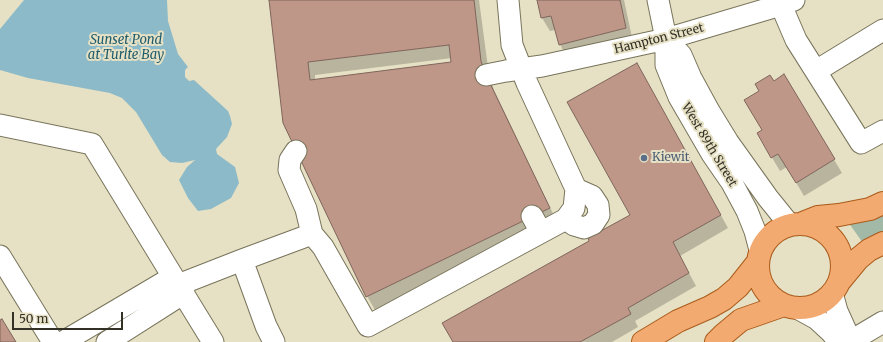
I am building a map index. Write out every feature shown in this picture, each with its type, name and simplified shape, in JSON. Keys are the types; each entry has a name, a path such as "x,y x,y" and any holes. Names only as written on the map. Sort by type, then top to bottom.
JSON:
{"main road":[{"path":"643,342 678,321 724,299 738,287 759,256 767,238 777,230 818,218 870,209 883,203"},
{"path":"796,224 816,226 827,234 836,244 841,256 842,269 835,288"},
{"path":"716,342 741,320 791,306 810,307 822,302 858,259 869,250 883,243"},
{"path":"759,256 759,276 764,289 773,298 791,306"}],"street":[{"path":"296,150 290,160 289,170 306,209 312,234 323,247 372,334 536,224 566,219 574,208 576,189 527,83 512,45 508,0"},
{"name":"West 89th Street","path":"658,0 666,39 666,65 679,96 712,154 732,183 747,211 755,231 759,256"},
{"path":"788,2 796,40 861,143 883,130"},
{"name":"Hampton Street","path":"486,75 542,66 666,39 788,2"},
{"path":"816,71 883,30"},
{"name":"West 89th Street","path":"666,39 681,55 691,78 728,142 768,198 796,224"},
{"path":"0,125 92,144 213,342"},
{"path":"63,342 178,285 312,234"},
{"path":"0,256 53,342"},
{"path":"242,260 266,326 274,342"},
{"path":"106,342 178,285"},
{"path":"835,288 837,311 847,342"},
{"path":"791,306 817,319 831,332 847,342"},
{"path":"847,342 883,322"}],"green space":[{"path":"883,212 883,233 863,243 848,222"}],"water":[{"name":"Sunset Pond at Turlte Bay","path":"24,0 167,0 168,21 178,54 188,67 185,70 185,77 189,81 194,80 228,111 230,116 232,124 227,137 216,149 217,154 235,167 239,183 231,198 211,209 198,211 188,198 179,180 187,167 195,160 182,163 170,162 162,155 136,112 122,98 110,93 28,78 0,70 0,29"}],"building":[{"path":"269,0 474,0 481,61 486,75 550,208 366,297 283,123","holes":["449,45 451,62 310,80 308,62"]},
{"path":"537,0 620,0 626,28 559,45 551,16 541,18"},
{"name":"Kiewit","path":"637,63 721,215 673,242 689,273 628,308 631,314 580,342 453,342 442,323 589,241 588,238 630,215 567,102"},
{"path":"784,74 835,159 796,183 778,154 771,158 757,133 762,130 744,100 759,91 755,84 770,75 774,81"},
{"path":"2,319 16,342 0,342 0,320"}],"place":[{"name":"Kiewit","path":"644,158"}]}
